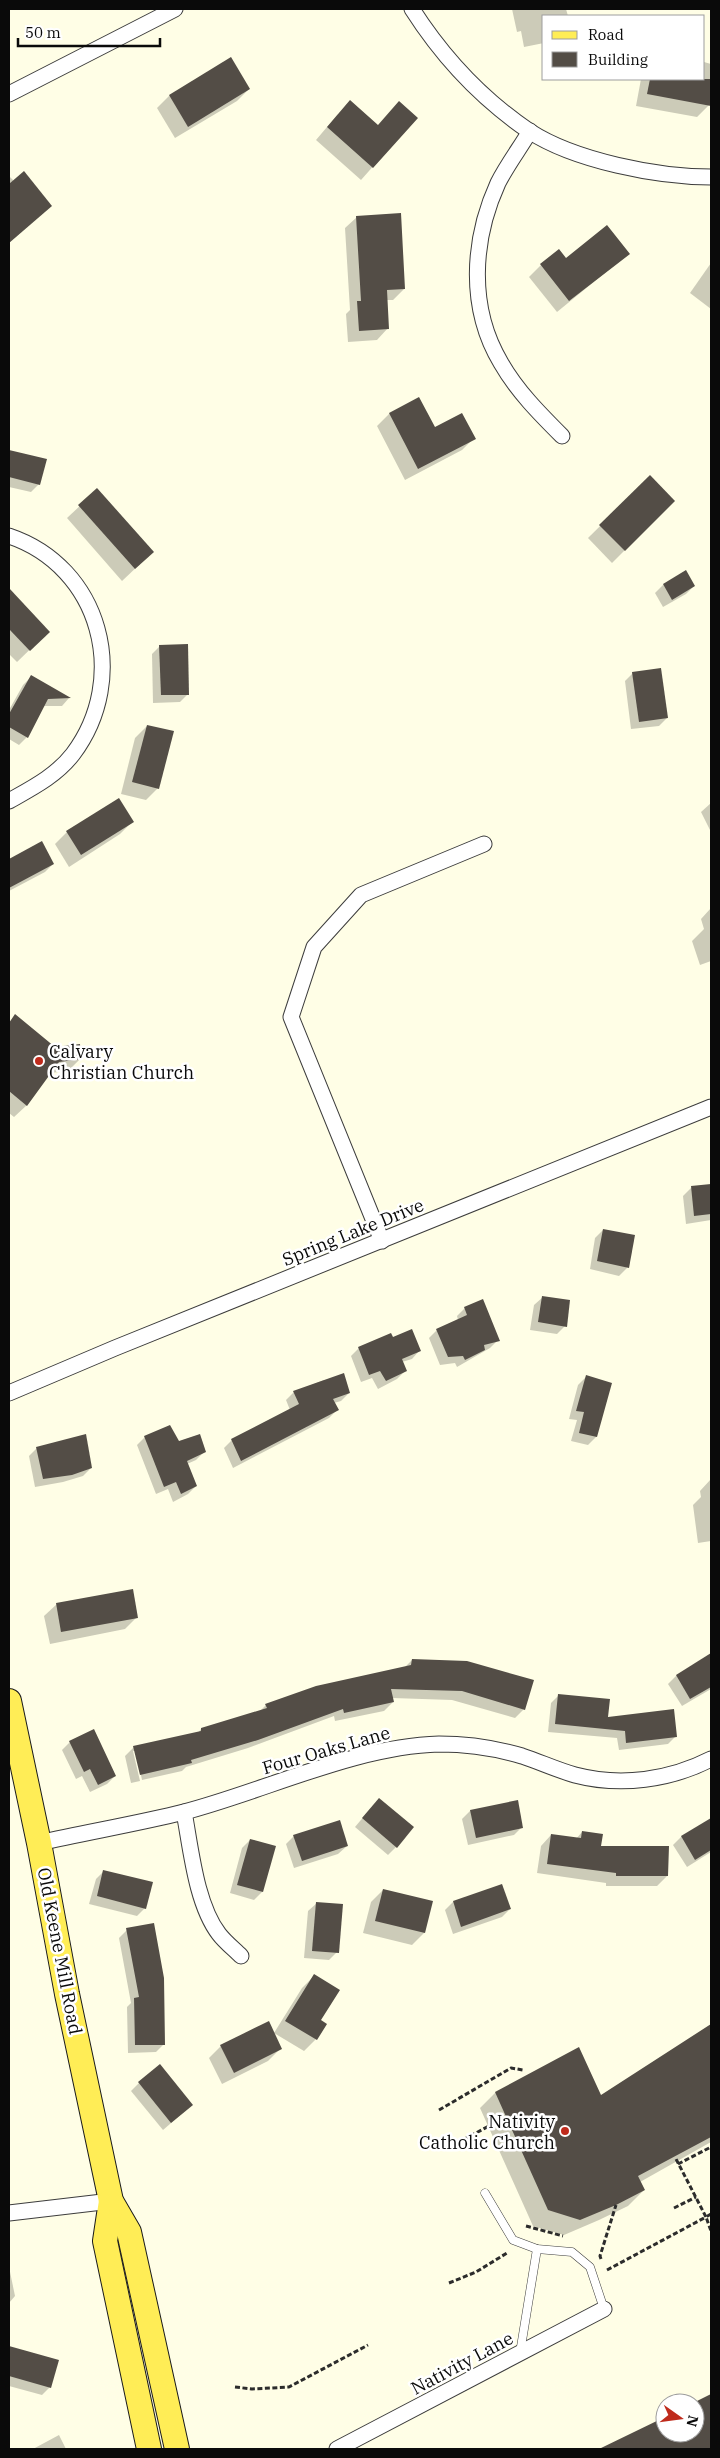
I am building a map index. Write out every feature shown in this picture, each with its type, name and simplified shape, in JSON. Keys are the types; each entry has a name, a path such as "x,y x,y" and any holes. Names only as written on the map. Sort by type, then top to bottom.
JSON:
{"main road":[{"name":"Old Keene Mill Road","path":"9,1701 39,1843 67,1994 112,2201 129,2232 177,2449"},
{"name":"Old Keene Mill Road","path":"112,2201 104,2241 149,2449"}],"street":[{"path":"9,94 175,9"},
{"path":"412,9 427,33 469,80 530,131 557,145 635,170 664,175 711,177"},
{"path":"530,131 499,182 484,220 477,256 478,296 488,334 502,365 533,406 562,436"},
{"path":"9,536 40,550 59,565 78,588 93,615 101,644 103,663 102,682 96,711 87,732 72,755 56,772 37,786 9,801"},
{"path":"382,1241 291,1017 314,947 361,895 484,844"},
{"name":"Spring Lake Drive","path":"9,1394 115,1348 711,1107"},
{"name":"Four Oaks Lane","path":"39,1843 184,1812 367,1755 408,1747 462,1744 497,1750 576,1775 619,1781 662,1777 697,1766 711,1759"},
{"path":"184,1812 207,1914 219,1934 242,1956"},
{"path":"9,2213 112,2201"},
{"name":"Nativity Lane","path":"337,2449 604,2309"}],"lane":[{"path":"485,2193 513,2240 537,2249 572,2252 590,2267 604,2309"},
{"path":"520,2353 537,2249"}],"path":[{"path":"439,2110 511,2068 523,2070"},
{"path":"457,2143 506,2116"},
{"path":"678,2164 711,2147"},
{"path":"675,2157 706,2217 711,2231"},
{"path":"674,2208 696,2197"},
{"path":"616,2204 600,2256 608,2272 711,2214"},
{"path":"449,2283 476,2272 507,2253"},
{"path":"235,2387 252,2389 289,2387 368,2345"}],"building":[{"path":"231,57 250,89 188,127 169,95"},
{"path":"711,79 711,106 647,94 650,80"},
{"path":"350,100 378,125 399,101 418,118 373,168 327,127"},
{"path":"24,171 52,206 9,243 9,184"},
{"path":"401,213 405,289 387,290 389,329 359,331 357,301 361,301 356,216"},
{"path":"607,225 630,254 569,301 540,264 559,249 566,258"},
{"path":"419,397 435,427 462,413 476,439 418,469 389,413"},
{"path":"9,450 47,459 40,485 9,477"},
{"path":"650,475 675,501 625,551 599,525"},
{"path":"97,488 154,552 135,569 78,505"},
{"path":"686,570 695,586 672,600 663,584"},
{"path":"9,588 50,632 30,651 9,629"},
{"path":"188,644 189,695 161,695 159,645"},
{"path":"661,668 668,718 639,722 632,672"},
{"path":"31,675 71,698 48,699 28,738 9,727 9,714"},
{"path":"147,725 174,731 159,789 132,782"},
{"path":"119,798 134,822 81,855 66,831"},
{"path":"42,841 54,864 9,888 9,859"},
{"name":"Calvary Christian Church","path":"15,1014 55,1047 80,1044 81,1059 59,1062 27,1106 9,1091 9,1023"},
{"path":"711,1184 711,1214 694,1216 691,1186"},
{"path":"603,1229 635,1235 629,1268 597,1261"},
{"path":"542,1296 570,1300 567,1327 538,1322"},
{"path":"483,1299 500,1341 484,1345 485,1350 465,1360 463,1356 448,1357 436,1329 467,1315 464,1307"},
{"path":"412,1329 421,1351 402,1359 407,1371 386,1381 380,1371 369,1375 358,1347 391,1333 393,1337"},
{"path":"344,1373 350,1393 333,1399 339,1410 241,1461 231,1439 299,1404 293,1391"},
{"path":"586,1375 612,1383 597,1437 579,1433 584,1412 576,1411"},
{"path":"170,1425 179,1441 200,1434 206,1452 187,1461 197,1486 181,1494 176,1482 164,1487 144,1436"},
{"path":"86,1434 92,1468 72,1475 43,1479 36,1447"},
{"path":"133,1589 138,1618 61,1632 56,1603"},
{"path":"711,1653 711,1687 690,1699 676,1675"},
{"path":"412,1659 467,1661 534,1680 525,1710 462,1691 391,1689 394,1702 344,1713 343,1709 258,1740 191,1760 192,1763 140,1775 133,1746 201,1731 201,1728 267,1708 265,1704 316,1686 411,1665"},
{"path":"558,1694 610,1699 608,1717 674,1709 677,1737 626,1743 625,1731 555,1724"},
{"path":"94,1729 116,1776 98,1785 90,1769 84,1772 69,1741"},
{"path":"379,1798 414,1827 397,1848 362,1818"},
{"path":"518,1800 523,1828 476,1838 470,1810"},
{"path":"711,1818 711,1850 695,1860 681,1836"},
{"path":"340,1820 348,1846 302,1861 293,1835"},
{"path":"582,1831 603,1834 601,1846 669,1846 668,1876 616,1876 616,1873 547,1864 551,1834 581,1838"},
{"path":"250,1839 276,1846 263,1892 237,1885"},
{"path":"103,1870 153,1882 146,1909 97,1896"},
{"path":"502,1884 511,1909 461,1927 453,1901"},
{"path":"383,1889 433,1901 425,1933 375,1921"},
{"path":"316,1902 343,1904 339,1953 312,1951"},
{"path":"154,1923 164,1978 165,2045 135,2045 134,1998 139,1997 126,1928"},
{"path":"314,1974 340,1990 321,2020 327,2024 317,2040 285,2021"},
{"path":"269,2021 282,2049 234,2073 220,2045"},
{"path":"711,2024 711,2137 638,2176 645,2190 616,2205 580,2220 548,2210 495,2092 579,2047 601,2095"},
{"path":"160,2064 193,2105 171,2123 138,2082"},
{"path":"9,2346 59,2360 51,2388 9,2376"},
{"path":"711,2394 711,2449 599,2449 655,2422 655,2443 705,2443 705,2397"}],"place":[{"name":"Calvary Christian Church","path":"39,1061"},
{"name":"Nativity Catholic Church","path":"565,2131"}]}
